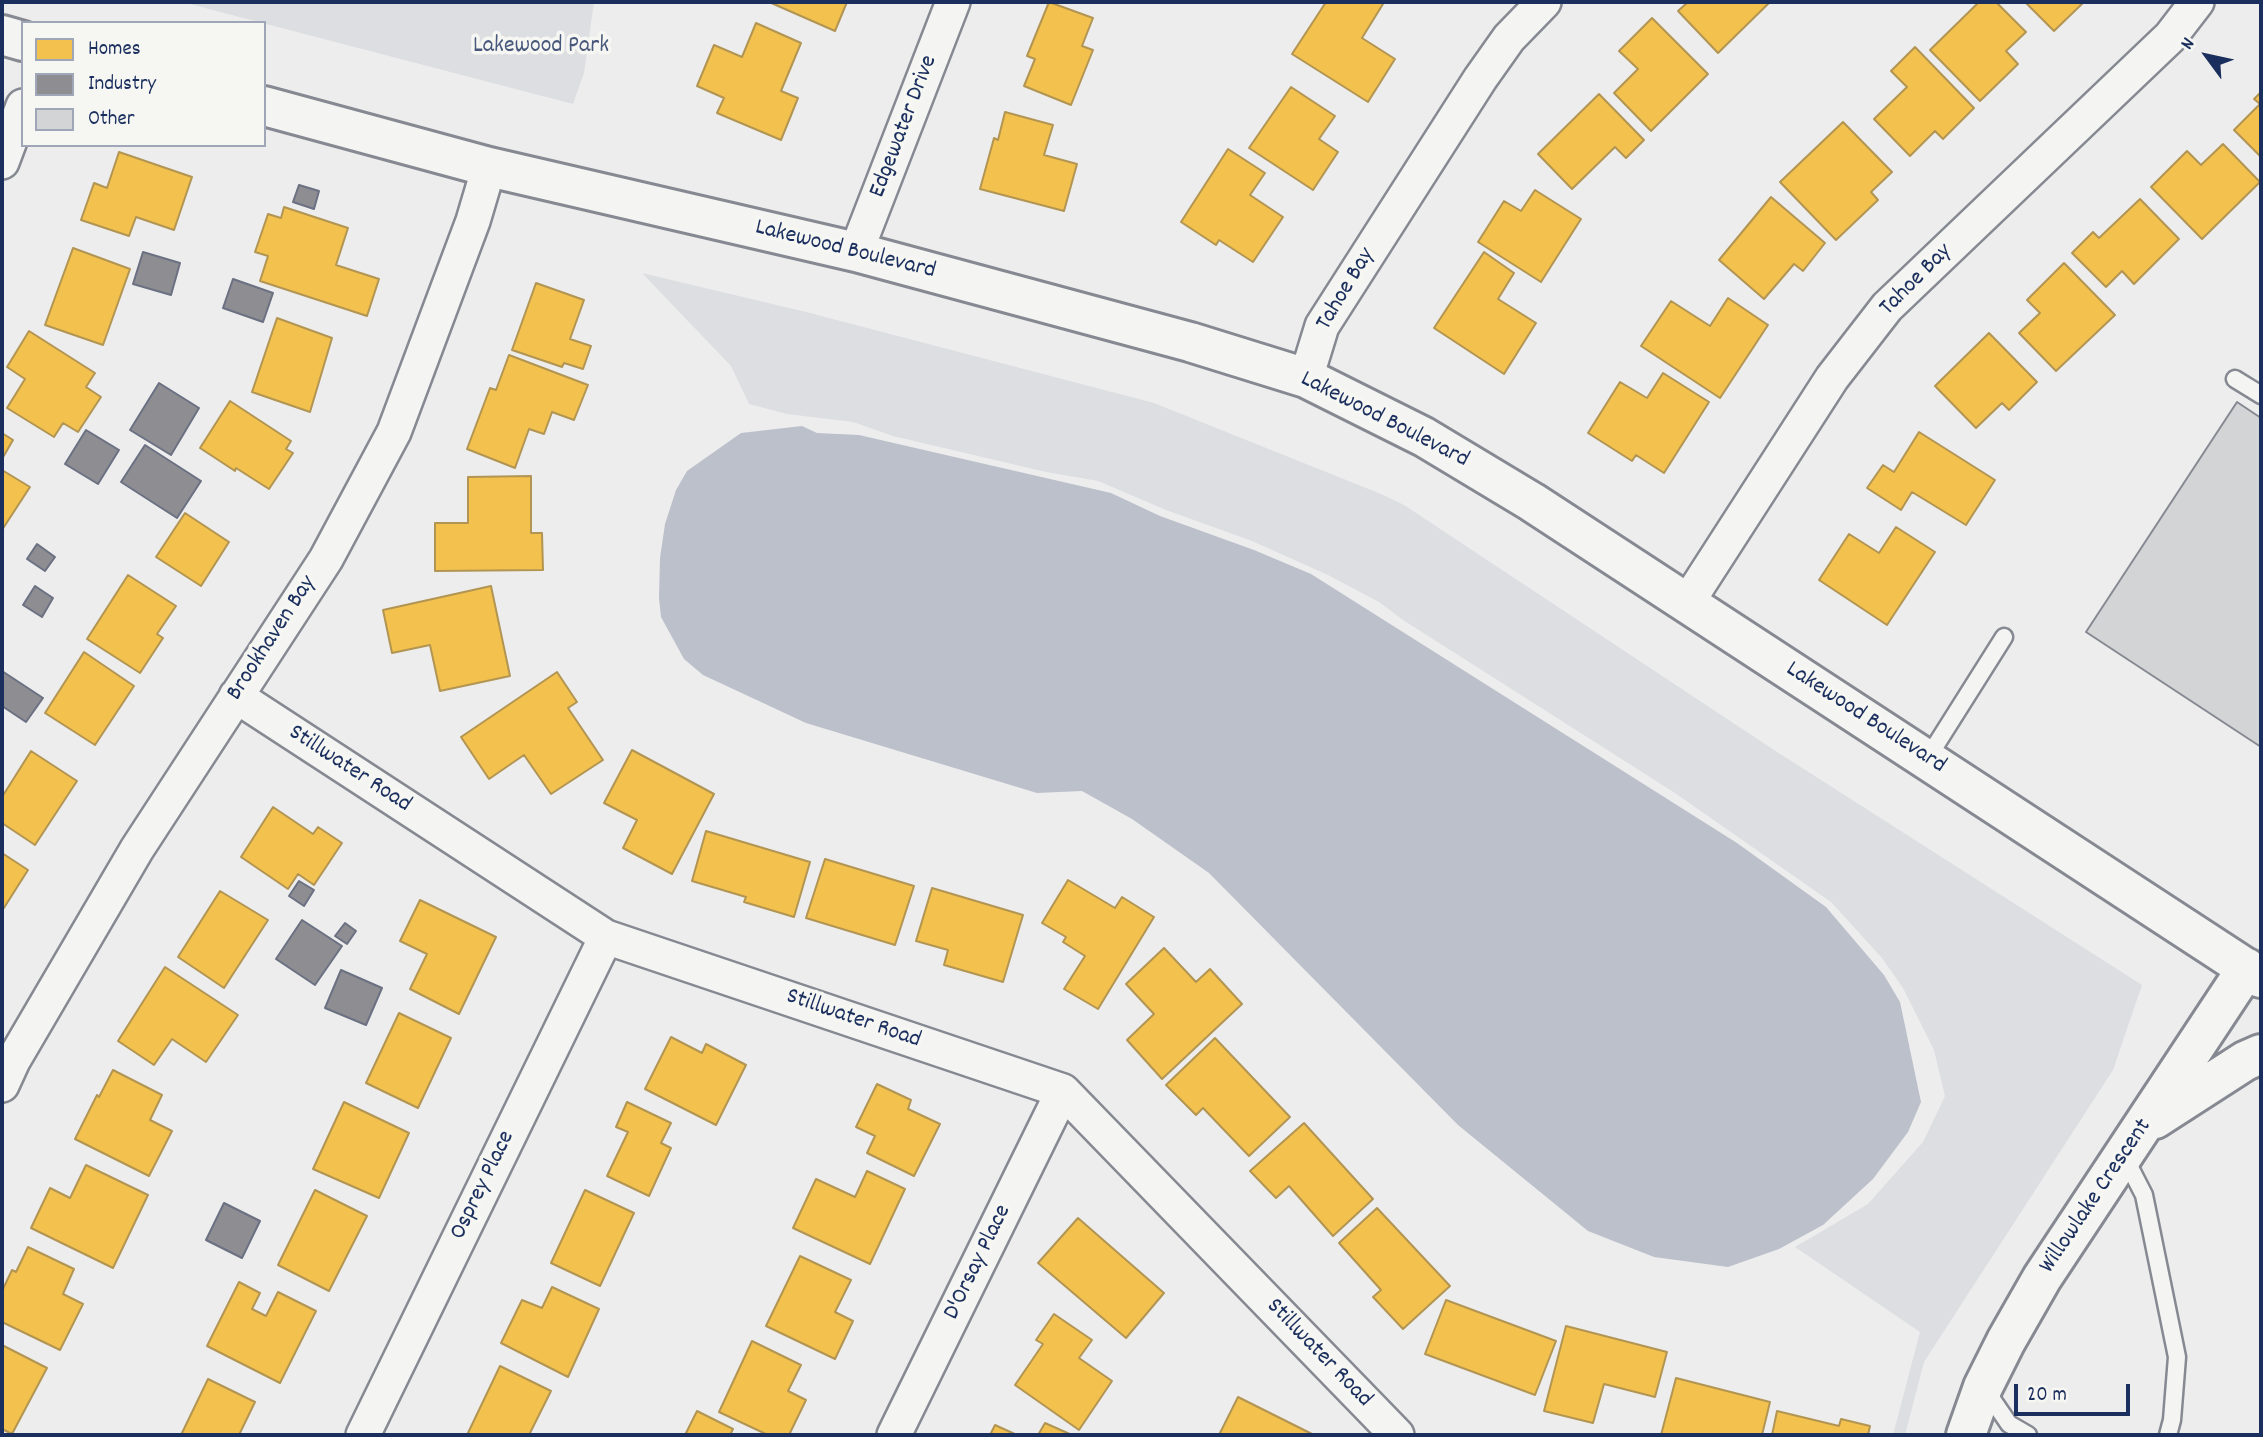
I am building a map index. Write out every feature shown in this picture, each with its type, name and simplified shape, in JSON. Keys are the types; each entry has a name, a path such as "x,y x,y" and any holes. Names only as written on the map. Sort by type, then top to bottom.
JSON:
{"street":[{"name":"Edgewater Drive","path":"856,252 953,2"},
{"name":"Tahoe Bay","path":"1306,378 1322,326 1479,79 1509,38 1544,2"},
{"name":"Tahoe Bay","path":"1687,603 1832,378 1887,307 2169,37 2197,2"},
{"path":"2,35 21,40"},
{"name":"Lakewood Boulevard","path":"266,107 489,167 856,252 1189,342 1306,378 1424,437 1532,502 2254,973"},
{"path":"2,162 21,111"},
{"name":"Brookhaven Bay","path":"2,1085 13,1061 137,849 326,559 394,432 472,221 489,167"},
{"name":"Stillwater Road","path":"236,696 606,937 1063,1091 1397,1435"},
{"name":"Osprey Place","path":"363,1435 606,937"},
{"name":"Willowlake Crescent","path":"1966,1435 1983,1387 2042,1278 2134,1141 2254,973"},
{"path":"2134,1141 2245,1061 2261,1054"},
{"name":"D'Orsay Place","path":"894,1435 1063,1091"}],"lane":[{"path":"2235,379 2261,395"},
{"path":"1927,759 2004,636"},
{"path":"2134,1141 2177,1357 2172,1420 2168,1435"},
{"path":"1983,1387 2009,1424 2028,1435"}],"green space":[{"name":"Lakewood Park","path":"182,2 594,2 584,73 573,104 266,24 266,21 255,21"},
{"path":"642,273 806,312 1154,403 1381,494 1404,505 1774,750 2142,985 2113,1070 1924,1362 1905,1435 1893,1435 1920,1332 1795,1247 1868,1204 1923,1142 1945,1096 1934,1050 1903,988 1882,958 1831,902 1675,793 1403,620 1379,602 1328,575 1252,541 1166,510 1098,481 1046,472 893,436 853,422 787,414 749,404 731,366"}],"shaded area":[{"path":"802,426 817,433 859,435 1111,493 1160,516 1311,574 1737,843 1826,907 1884,975 1900,1002 1921,1102 1908,1132 1873,1179 1823,1225 1779,1249 1728,1267 1654,1257 1588,1231 1458,1125 1209,873 1132,819 1082,791 1037,793 806,723 703,675 684,659 661,617 660,558 665,524 676,490 687,471 741,433"}],"building: Homes":[{"path":"769,2 847,2 835,31"},
{"path":"1049,2 1093,18 1082,46 1093,50 1071,105 1024,86 1035,59 1027,56"},
{"path":"1326,2 1383,4 1362,38 1395,59 1368,102 1292,54"},
{"path":"1688,2 1770,2 1718,53 1678,11"},
{"path":"1979,2 1996,2 2026,32 2006,51 2018,64 1980,101 1930,50"},
{"path":"2025,2 2084,2 2054,31"},
{"path":"1652,18 1708,74 1651,131 1614,93 1638,69 1619,51"},
{"path":"756,23 801,43 781,91 798,98 781,140 717,113 724,98 697,86 714,45 742,57"},
{"path":"1915,47 1974,108 1943,139 1935,131 1910,156 1874,119 1907,87 1891,71"},
{"path":"1291,87 1335,116 1319,139 1338,152 1313,190 1249,148"},
{"path":"2261,92 2261,157 2234,130 2260,104 2254,99"},
{"path":"1599,94 1644,140 1626,158 1615,147 1572,189 1538,154"},
{"path":"1005,112 1053,125 1044,155 1077,164 1064,211 980,189 994,138 998,140"},
{"path":"1843,122 1892,172 1871,192 1878,200 1836,240 1780,182"},
{"path":"2223,144 2260,182 2202,239 2151,187 2187,151 2201,165"},
{"path":"1228,149 1265,173 1250,195 1283,217 1253,262 1219,240 1216,245 1181,222"},
{"path":"119,152 192,177 174,230 136,217 129,236 81,220 94,183 107,188"},
{"path":"1535,190 1581,219 1541,282 1478,242 1504,201 1521,211"},
{"path":"1771,197 1825,243 1803,271 1794,264 1764,299 1719,260"},
{"path":"2140,199 2179,239 2134,284 2122,271 2106,287 2072,253 2093,232 2099,238"},
{"path":"284,207 348,228 336,265 379,279 367,316 260,281 268,256 255,252 268,214 281,218"},
{"path":"73,248 130,269 103,345 45,325"},
{"path":"1484,252 1514,273 1498,299 1536,323 1504,374 1434,328"},
{"path":"2064,263 2115,315 2056,371 2019,333 2040,313 2027,300"},
{"path":"536,283 584,300 570,339 591,346 583,369 564,363 562,367 512,350"},
{"path":"1728,298 1768,325 1720,398 1641,346 1671,301 1710,326"},
{"path":"277,318 332,338 310,412 252,392"},
{"path":"29,331 95,373 86,387 101,397 78,432 63,423 54,437 7,408 25,379 7,367"},
{"path":"1989,333 2037,382 2009,410 2002,403 1976,428 1935,386"},
{"path":"509,355 588,385 574,420 552,412 544,434 529,429 515,468 467,449 490,388 496,390"},
{"path":"1663,373 1709,402 1664,473 1636,455 1632,461 1588,433 1620,382 1647,398"},
{"path":"230,401 291,441 286,449 293,453 269,489 200,448"},
{"path":"1919,432 1995,480 1966,525 1912,492 1901,510 1867,488 1883,465 1894,472"},
{"path":"2,433 13,440 2,459"},
{"path":"2,470 30,487 2,530"},
{"path":"531,476 531,533 542,533 543,570 435,571 435,523 468,523 468,477"},
{"path":"185,513 229,542 201,586 156,557"},
{"path":"1896,527 1935,552 1887,625 1819,580 1849,534 1879,553"},
{"path":"128,575 176,606 157,634 163,638 140,673 87,639"},
{"path":"491,586 510,676 440,691 430,645 392,653 383,610"},
{"path":"84,652 134,686 95,745 45,713"},
{"path":"557,672 577,702 568,708 603,760 551,794 524,755 489,779 461,737"},
{"path":"632,750 714,794 672,874 623,848 637,820 604,803"},
{"path":"31,751 77,781 35,845 2,823 2,797"},
{"path":"273,807 313,834 318,827 342,843 314,885 298,874 288,889 241,857"},
{"path":"706,831 810,862 794,917 744,902 746,897 692,881"},
{"path":"2,853 28,870 2,911"},
{"path":"825,859 914,886 895,945 806,918"},
{"path":"1068,880 1115,908 1122,897 1154,917 1098,1009 1064,989 1085,956 1063,942 1066,937 1042,923"},
{"path":"932,888 1023,915 1003,982 944,965 948,950 916,941"},
{"path":"220,891 268,920 224,988 178,957"},
{"path":"420,900 496,937 459,1014 410,989 427,954 400,941"},
{"path":"1164,948 1196,982 1210,969 1242,1004 1162,1079 1127,1040 1154,1014 1126,984"},
{"path":"165,967 238,1015 206,1062 172,1039 154,1065 118,1041"},
{"path":"399,1013 451,1038 418,1108 366,1083"},
{"path":"671,1037 702,1053 706,1044 746,1065 716,1125 645,1089"},
{"path":"1215,1038 1290,1117 1249,1156 1203,1108 1196,1115 1166,1085"},
{"path":"113,1070 162,1095 150,1120 172,1131 149,1176 75,1139"},
{"path":"877,1084 911,1100 908,1109 940,1124 914,1176 867,1153 875,1136 856,1127"},
{"path":"344,1102 409,1133 379,1198 313,1169"},
{"path":"627,1102 671,1123 661,1143 671,1148 649,1196 607,1176 628,1132 616,1127"},
{"path":"1304,1123 1373,1199 1333,1236 1289,1186 1276,1198 1250,1171"},
{"path":"86,1165 148,1195 113,1268 31,1228 50,1188 70,1198"},
{"path":"867,1171 905,1189 870,1264 793,1228 816,1179 855,1197"},
{"path":"315,1190 367,1216 329,1291 278,1265"},
{"path":"585,1190 634,1213 600,1286 551,1263"},
{"path":"1377,1208 1450,1286 1403,1329 1373,1297 1381,1290 1339,1243"},
{"path":"1078,1218 1164,1293 1126,1338 1038,1263"},
{"path":"28,1247 74,1269 63,1294 83,1304 60,1350 2,1322 2,1291 12,1270 16,1272"},
{"path":"800,1256 851,1280 835,1312 853,1321 835,1359 766,1326"},
{"path":"239,1282 260,1293 252,1309 266,1316 278,1292 316,1311 280,1383 207,1346"},
{"path":"552,1287 599,1309 568,1377 501,1343 522,1300 542,1308"},
{"path":"1446,1300 1556,1341 1535,1395 1425,1354"},
{"path":"1054,1314 1092,1340 1079,1358 1112,1381 1079,1430 1015,1385 1043,1344 1036,1340"},
{"path":"1566,1326 1667,1352 1655,1397 1604,1384 1593,1423 1544,1411"},
{"path":"752,1341 801,1365 788,1391 806,1400 789,1435 768,1435 719,1412"},
{"path":"2,1345 47,1368 12,1434 2,1429"},
{"path":"500,1366 551,1391 529,1435 467,1435"},
{"path":"1676,1378 1770,1402 1762,1435 1661,1435"},
{"path":"208,1379 255,1402 239,1435 181,1435"},
{"path":"1238,1397 1312,1434 1219,1435"},
{"path":"697,1411 733,1429 730,1435 685,1435"},
{"path":"1777,1411 1839,1426 1841,1419 1870,1426 1868,1435 1772,1435"},
{"path":"1045,1423 1072,1435 1038,1435"},
{"path":"995,1425 1017,1435 990,1435"}],"building: Industry":[{"path":"299,185 319,191 314,209 293,202"},
{"path":"143,252 180,263 171,295 133,284"},
{"path":"233,279 273,293 263,322 223,308"},
{"path":"159,383 199,408 171,455 130,430"},
{"path":"86,430 119,450 98,484 65,464"},
{"path":"145,445 201,481 177,518 121,482"},
{"path":"37,544 55,557 45,571 27,559"},
{"path":"35,586 53,598 42,617 23,605"},
{"path":"2,671 43,698 26,722 2,706"},
{"path":"299,881 314,890 304,906 289,896"},
{"path":"302,920 342,946 315,985 276,959"},
{"path":"345,923 356,931 347,944 335,936"},
{"path":"341,970 382,988 366,1025 325,1008"},
{"path":"224,1203 260,1221 242,1258 206,1240"}],"building: Other":[{"path":"2237,402 2261,418 2261,747 2086,632"}]}
